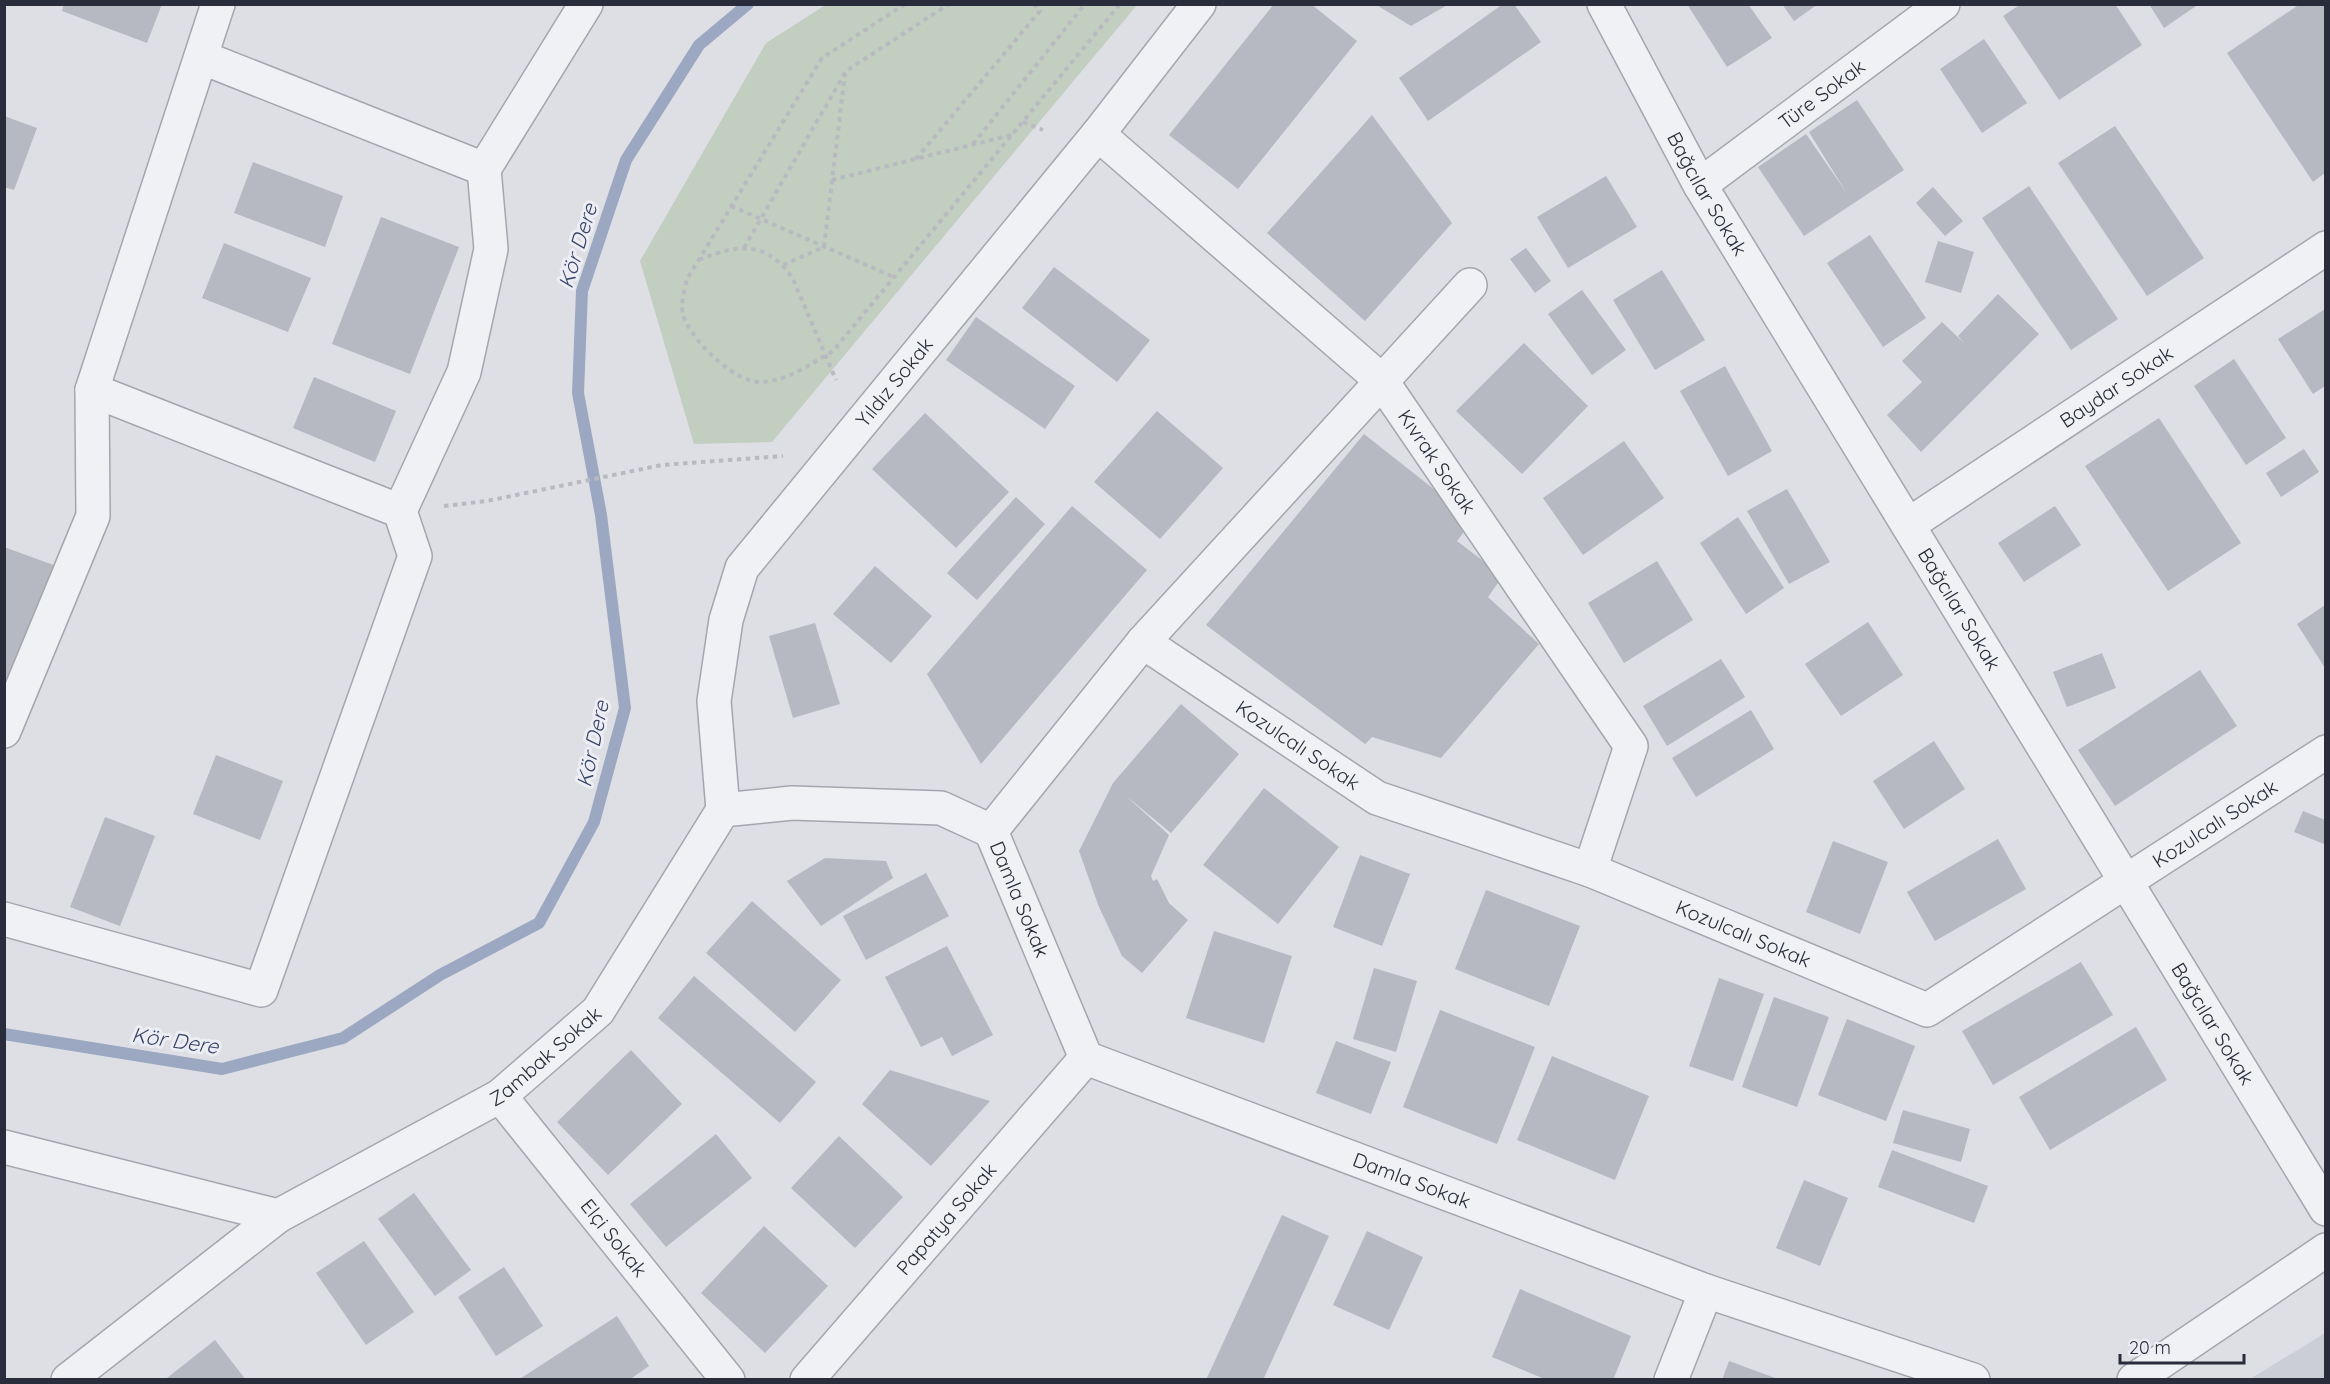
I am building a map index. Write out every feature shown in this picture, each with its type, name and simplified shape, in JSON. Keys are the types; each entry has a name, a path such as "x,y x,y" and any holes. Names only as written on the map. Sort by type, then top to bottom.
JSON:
{"street":[{"path":"4,731 93,516 92,390 218,4"},
{"path":"4,919 261,990 415,556 400,511 464,372 491,249 484,169 586,4"},
{"name":"Yıldız Sokak","path":"723,810 714,701 726,620 742,568 1098,134 1199,4"},
{"name":"Bağcılar Sokak","path":"1604,4 1700,185 2325,1209"},
{"name":"Türe Sokak","path":"1700,185 1943,4"},
{"path":"201,57 484,169"},
{"name":"Kıvrak Sokak","path":"1098,134 1381,380 1630,746 1590,870"},
{"name":"Baydar Sokak","path":"1908,525 2325,248"},
{"path":"723,810 792,803 941,808 991,831 1143,642 1470,285"},
{"path":"92,390 400,511"},
{"name":"Kozulcalı Sokak","path":"1143,642 1377,798 1590,870 1927,1010 2325,752"},
{"name":"Zambak Sokak","path":"68,1380 278,1216 500,1096 598,1011 723,810"},
{"name":"Damla Sokak","path":"991,831 1086,1058 1706,1291 1973,1380"},
{"name":"Papatya Sokak","path":"807,1380 1086,1058"},
{"name":"Elçi Sokak","path":"500,1096 728,1380"},
{"path":"4,1147 278,1216"},
{"path":"2134,1380 2325,1250"},
{"path":"1671,1380 1706,1291"}],"path":[{"path":"905,4 822,58 687,279 683,315 700,342 722,365 759,383 784,379 833,351 1120,4"},
{"path":"744,248 758,218 846,70 949,4"},
{"path":"916,159 1040,11 1034,4"},
{"path":"973,145 1085,4"},
{"path":"824,247 846,70"},
{"path":"1023,122 1043,130"},
{"path":"832,180 1012,135"},
{"path":"731,206 894,278"},
{"path":"783,265 824,247"},
{"path":"698,260 719,252 744,248 762,251 783,265 793,279 836,380"},
{"path":"487,501 662,465 838,451"}],"shaded area":[{"path":"2325,1333 2325,1379 2250,1379"}],"green space":[{"path":"827,4 1137,5 772,442 694,444 640,261 766,43"}],"building":[{"path":"64,4 162,4 147,43 62,11"},
{"path":"1274,4 1311,4 1357,41 1238,189 1169,135"},
{"path":"1375,4 1449,4 1411,26"},
{"path":"1503,4 1514,4 1541,42 1428,121 1399,78"},
{"path":"1687,4 1748,4 1772,38 1727,67"},
{"path":"1782,4 1818,4 1794,21"},
{"path":"2021,4 2115,4 2142,45 2059,100 2003,16"},
{"path":"2149,4 2199,4 2164,28"},
{"path":"2300,4 2325,4 2325,173 2313,182 2227,53"},
{"path":"1984,39 2027,103 1982,133 1940,69"},
{"path":"1857,100 1904,170 1804,236 1758,167 1806,134 1846,192 1809,132"},
{"path":"1372,115 1452,223 1365,321 1267,233"},
{"path":"4,116 37,128 14,190 4,187"},
{"path":"2115,126 2204,258 2147,296 2058,163"},
{"path":"253,162 343,196 325,247 234,213"},
{"path":"1606,176 1637,227 1568,268 1537,217"},
{"path":"2029,186 2118,319 2071,350 1982,218"},
{"path":"1933,187 1963,221 1945,236 1916,203"},
{"path":"381,217 459,247 410,374 332,344"},
{"path":"1870,235 1926,318 1883,347 1827,263"},
{"path":"1938,241 1974,252 1961,293 1925,282"},
{"path":"224,243 311,278 288,332 202,298"},
{"path":"1526,248 1551,281 1535,293 1510,259"},
{"path":"1054,267 1150,340 1117,382 1022,308"},
{"path":"1662,270 1705,340 1655,370 1613,300"},
{"path":"1582,290 1626,350 1592,375 1548,314"},
{"path":"1998,294 2039,334 1921,452 1887,415 1922,382 1902,361 1942,322 1964,343 1958,336"},
{"path":"2325,309 2325,386 2313,394 2278,339"},
{"path":"976,317 1075,386 1045,429 946,360"},
{"path":"1524,343 1588,406 1522,474 1456,411"},
{"path":"2234,359 2286,438 2246,465 2194,386"},
{"path":"1725,366 1772,451 1728,476 1680,391"},
{"path":"314,377 396,411 375,462 293,428"},
{"path":"1157,411 1223,468 1160,539 1094,482"},
{"path":"925,413 1009,492 956,548 872,469"},
{"path":"2159,418 2241,543 2168,591 2085,466"},
{"path":"1364,434 1473,520 1457,541 1503,576 1488,597 1539,644 1441,758 1372,737 1365,744 1206,625"},
{"path":"1624,441 1664,498 1583,555 1543,498"},
{"path":"2304,449 2319,472 2281,497 2266,473"},
{"path":"1787,489 1830,562 1789,584 1747,511"},
{"path":"1016,497 1045,524 977,600 947,573"},
{"path":"1072,506 1147,570 981,764 927,674"},
{"path":"2055,506 2081,545 2024,582 1998,543"},
{"path":"1738,517 1784,588 1746,614 1700,543"},
{"path":"4,547 59,567 4,717"},
{"path":"1657,561 1693,620 1624,663 1588,603"},
{"path":"875,566 932,616 891,663 833,614"},
{"path":"2325,605 2325,668 2297,624"},
{"path":"1868,622 1903,675 1841,716 1805,664"},
{"path":"815,623 840,704 793,718 769,636"},
{"path":"2102,653 2116,688 2067,707 2053,672"},
{"path":"1721,659 1745,697 1667,746 1643,706"},
{"path":"2200,670 2237,726 2115,806 2078,750"},
{"path":"1181,704 1239,754 1171,833 1125,795 1169,835 1151,876 1153,881 1157,879 1169,903 1188,920 1142,973 1122,956 1099,907 1079,851 1113,783"},
{"path":"1751,710 1774,749 1696,797 1672,758"},
{"path":"1934,741 1965,789 1904,829 1873,781"},
{"path":"216,755 283,781 260,840 193,814"},
{"path":"1264,788 1339,847 1278,924 1203,865"},
{"path":"2303,811 2325,820 2324,844 2294,832"},
{"path":"105,817 155,836 120,926 70,907"},
{"path":"1998,839 2026,889 1935,941 1907,892"},
{"path":"1833,841 1888,862 1860,934 1806,912"},
{"path":"1360,855 1410,874 1382,946 1333,927"},
{"path":"825,858 886,861 893,878 821,926 787,881"},
{"path":"926,873 949,916 866,960 843,916"},
{"path":"1486,890 1580,926 1549,1006 1455,969"},
{"path":"752,901 841,980 795,1032 706,953"},
{"path":"1214,931 1292,956 1264,1043 1186,1018"},
{"path":"947,946 993,1035 952,1056 942,1037 921,1047 885,977"},
{"path":"2081,962 2113,1015 1993,1085 1962,1031"},
{"path":"1374,968 1417,981 1396,1052 1353,1039"},
{"path":"694,976 816,1082 780,1123 658,1018"},
{"path":"1719,978 1764,994 1733,1081 1689,1066"},
{"path":"1774,997 1829,1017 1797,1107 1742,1087"},
{"path":"1440,1010 1535,1047 1497,1144 1403,1107"},
{"path":"1847,1019 1915,1046 1886,1121 1818,1095"},
{"path":"2136,1027 2167,1080 2050,1150 2019,1097"},
{"path":"1336,1041 1391,1062 1371,1114 1316,1093"},
{"path":"631,1050 682,1104 608,1175 557,1122"},
{"path":"1552,1056 1649,1096 1615,1180 1517,1140"},
{"path":"890,1070 990,1101 931,1166 862,1104"},
{"path":"1903,1110 1970,1129 1961,1162 1893,1143"},
{"path":"716,1134 752,1178 666,1247 630,1204"},
{"path":"839,1136 903,1197 855,1248 791,1188"},
{"path":"1892,1150 1988,1186 1974,1223 1878,1187"},
{"path":"1804,1180 1848,1198 1820,1266 1776,1248"},
{"path":"414,1193 471,1270 435,1296 378,1219"},
{"path":"1282,1215 1329,1236 1263,1380 1206,1380"},
{"path":"764,1226 828,1286 765,1353 701,1293"},
{"path":"1367,1231 1423,1257 1389,1330 1333,1305"},
{"path":"364,1241 414,1312 366,1345 316,1273"},
{"path":"504,1267 543,1326 496,1356 458,1297"},
{"path":"1520,1289 1631,1336 1613,1380 1547,1380 1492,1357"},
{"path":"617,1316 649,1366 629,1380 518,1380"},
{"path":"215,1340 246,1380 168,1380 167,1378"},
{"path":"1729,1361 1778,1379 1778,1380 1722,1380"}],"waterway":[{"name":"Kör Dere","path":"4,1034 222,1069 343,1038 440,975 539,923 594,822 625,708 601,515 578,393 582,291 626,160 699,45 748,4"}]}
